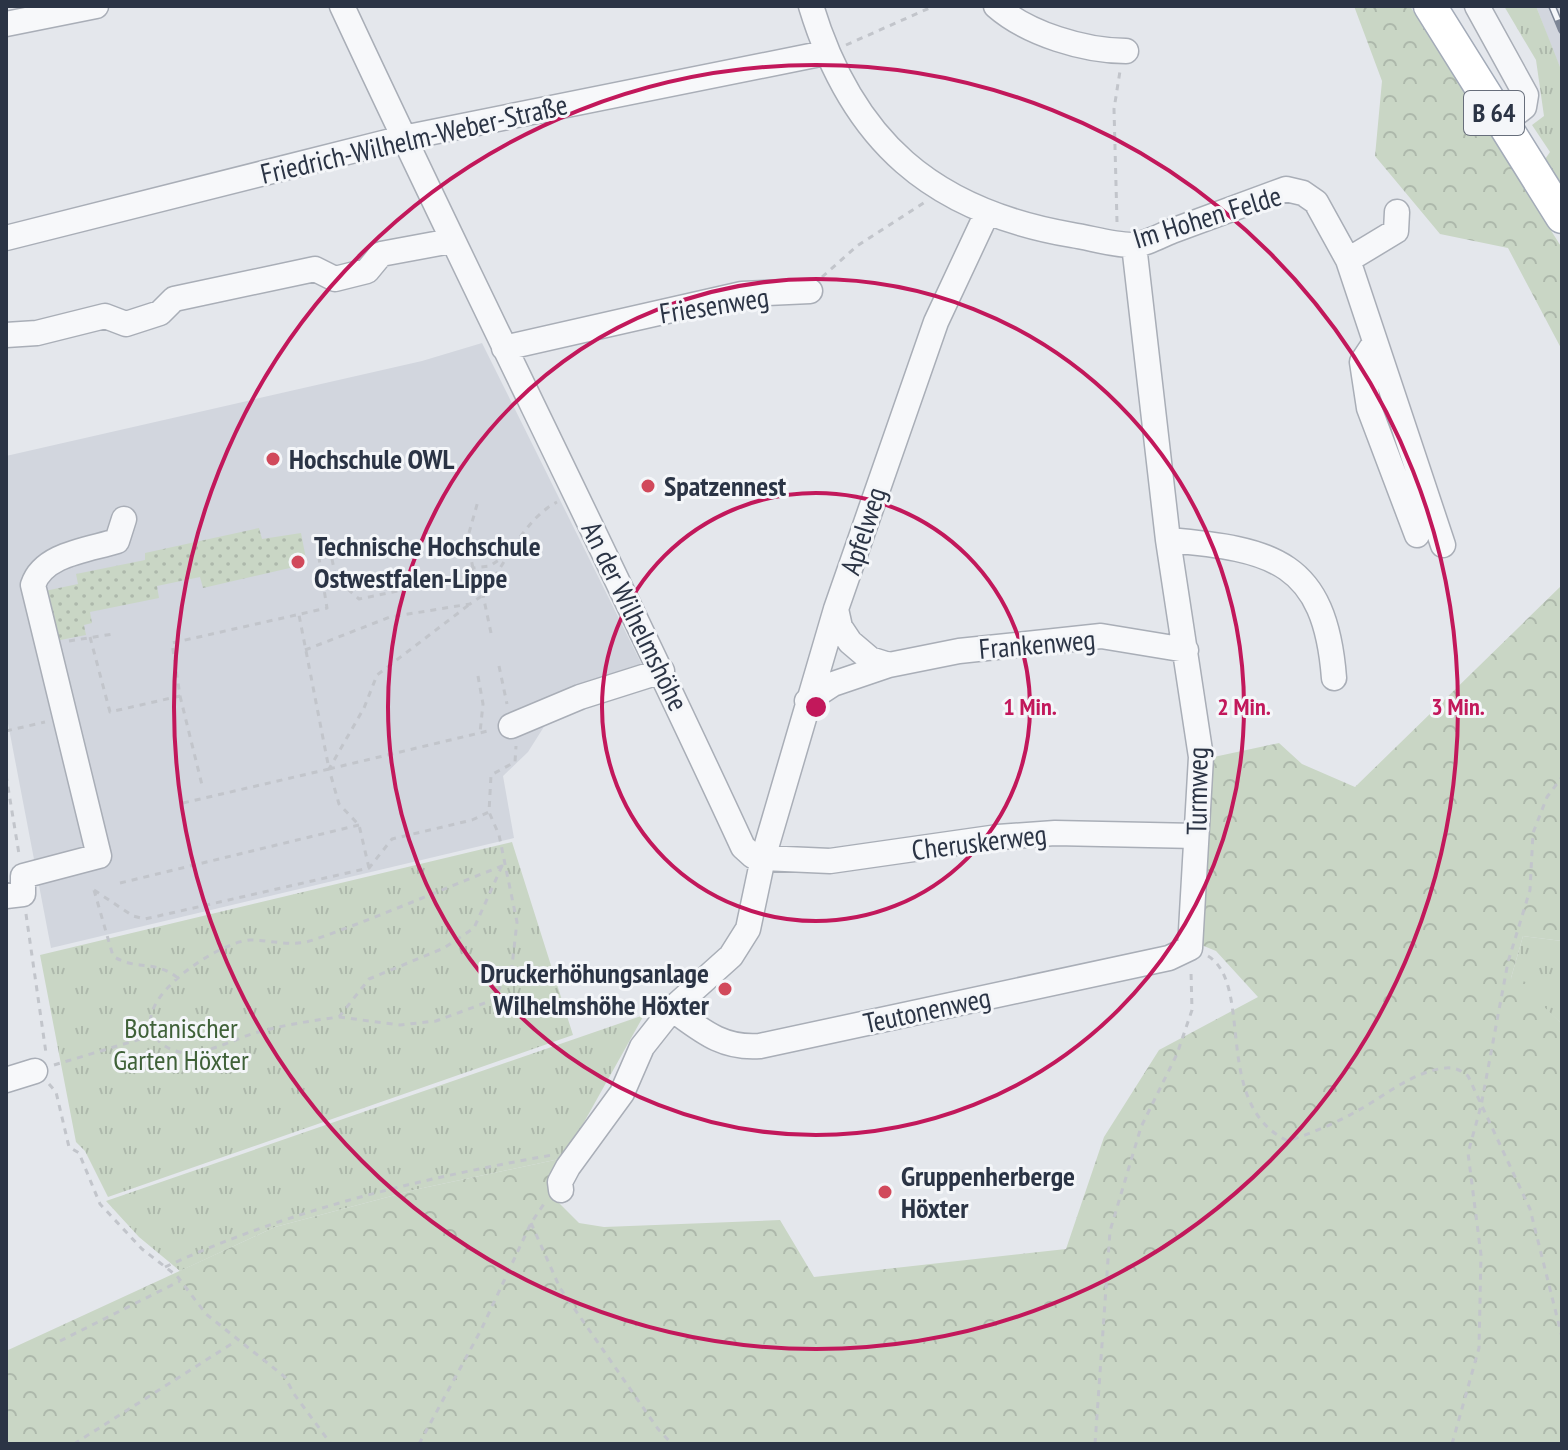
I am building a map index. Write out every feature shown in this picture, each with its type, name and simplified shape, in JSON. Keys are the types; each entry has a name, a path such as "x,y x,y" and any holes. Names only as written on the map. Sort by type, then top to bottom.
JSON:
{"main road":[{"name":"B 64","path":"1430,6 1501,125 1562,217"}],"street":[{"path":"6,24 96,6"},
{"name":"An der Wilhelmshöhe","path":"342,6 451,241 662,671 743,847 753,856 763,858"},
{"name":"Im Hohen Felde","path":"811,6 825,53 863,119 886,146 942,191 987,213 1048,230 1126,244 1286,189 1303,193 1316,202 1348,260 1443,545"},
{"path":"996,6 1057,37 1104,51 1126,51"},
{"path":"1477,6 1526,95 1524,107 1501,125"},
{"name":"Friedrich-Wilhelm-Weber-Straße","path":"6,238 403,138 825,53"},
{"path":"1348,260 1396,231 1397,212"},
{"name":"Apfelweg","path":"763,858 836,609 936,322 987,213"},
{"path":"6,335 37,333 105,316 126,324 160,313 174,299 315,269 335,279 367,271 381,254 451,241"},
{"name":"Turmweg","path":"1126,244 1201,757 1190,948"},
{"name":"Friesenweg","path":"504,348 742,294 810,291"},
{"path":"1374,344 1362,362 1369,408 1417,535"},
{"path":"17,889 99,856 71,724 46,645 33,585 38,572 53,560 117,541 124,519"},
{"path":"1168,540 1227,545 1266,555 1295,572 1310,590 1321,613 1330,641 1334,678"},
{"path":"836,609 840,627 850,642 870,659 889,665"},
{"name":"Frankenweg","path":"807,701 833,684 889,665 959,651 1101,636 1186,650"},
{"path":"511,726 580,697 662,671"},
{"name":"Cheruskerweg","path":"763,858 830,861 998,837 1055,833 1196,836"},
{"path":"561,1186 580,1149 622,1093 642,1047 672,1009 731,956 748,929 763,858"},
{"name":"Teutonenweg","path":"672,1009 700,1031 730,1046 760,1046 1169,958 1190,948"},
{"path":"6,1080 35,1071"}],"path":[{"path":"825,53 934,6"},
{"path":"1126,51 1116,84 1114,109 1126,244"},
{"path":"810,291 832,264 942,191"},
{"path":"473,568 467,540 478,501"},
{"path":"329,769 364,708 377,675 483,595 522,534 552,505"},
{"path":"332,559 336,579 359,599 466,577 473,568 490,566 515,549"},
{"path":"202,785 180,696 172,643 327,608 319,558"},
{"path":"483,595 491,633"},
{"path":"305,650 390,617 470,604"},
{"path":"299,615 329,769 339,804 359,825 369,868"},
{"path":"46,645 113,634"},
{"path":"90,637 110,712 180,696"},
{"path":"499,666 517,750 515,762 491,775 489,812 499,835 502,866 517,922 512,966 493,1000 436,1021 400,1025 339,1017 291,1023 203,1051 182,1053 165,1047 154,1035 150,1012 157,997 178,978 232,945 249,940 274,945 311,941 502,866"},
{"path":"478,676 483,704 480,733"},
{"path":"6,731 71,724"},
{"path":"183,803 511,726"},
{"path":"6,775 17,889 46,1053 33,1055 35,1071 56,1092 69,1147 79,1153 100,1204 142,1249 180,1281 206,1314 285,1377 331,1444"},
{"path":"1452,1444 1479,1348 1481,1255 1468,1153 1481,1106 1508,962 1530,890 1533,833 1547,797 1562,777"},
{"path":"178,978 163,966 125,964 113,956 94,890 133,916 145,919 369,868 392,839 472,820 489,812"},
{"path":"120,883 359,825"},
{"path":"339,1017 369,979 444,948 474,928 502,866"},
{"path":"1095,1444 1110,1231 1141,1127 1177,1054 1192,1010 1190,948 1212,958 1225,980 1247,1095 1255,1116 1271,1132 1288,1141 1356,1112 1410,1079 1446,1068 1458,1069 1468,1076 1530,1209 1562,1337"},
{"path":"35,1071 154,1035"},
{"path":"165,1267 233,1236 336,1201 580,1149"},
{"path":"419,1444 481,1330 531,1223 561,1186"},
{"path":"531,1223 560,1288 658,1429 672,1444"},
{"path":"60,1341 180,1281"},
{"path":"74,1444 237,1341"}],"shaded area":[{"path":"1536,6 1562,6 1562,72 1553,51"},
{"name":"Technische Hochschule Ostwestfalen-Lippe","path":"482,343 643,667 564,695 528,752 503,776 514,838 51,948 6,713 6,456 422,361"}],"green space":[{"path":"1354,6 1410,6 1562,248 1562,350 1508,248 1440,234 1375,156 1382,81"},
{"path":"1504,6 1536,6 1562,72 1562,192 1543,162 1550,152 1532,125 1544,116 1536,60"},
{"path":"259,528 262,539 301,533 307,564 203,588 200,577 157,586 159,598 90,612 92,623 84,625 86,635 50,642 40,592 78,584 76,574 145,560 145,553"},
{"path":"1562,585 1562,941 1523,936 1511,978 1541,986 1539,1002 1562,1024 1562,1444 6,1444 6,1351 275,1227 418,1189 564,1158 548,1192 579,1223 604,1227 780,1220 814,1277 1066,1249 1104,1137 1159,1050 1258,997 1216,951 1199,944 1209,758 1279,743 1302,764 1355,787"},
{"name":"Botanischer Garten Höxter","path":"512,842 573,1035 108,1197 85,1151 76,1142 40,955"},
{"path":"1523,936 1562,941 1562,1024 1511,978"},
{"path":"644,1015 564,1158 418,1189 275,1227 180,1271 139,1237 106,1201"}],"railway":[{"path":"1552,6 1562,30"}],"place":[{"name":"Hochschule OWL","path":"273,459"},
{"name":"Spatzennest","path":"648,486"},
{"name":"Technische Hochschule Ostwestfalen-Lippe","path":"298,562"},
{"name":"Druckerhöhungsanlage Wilhelmshöhe Höxter","path":"725,989"},
{"name":"Gruppenherberge Höxter","path":"885,1192"}]}
